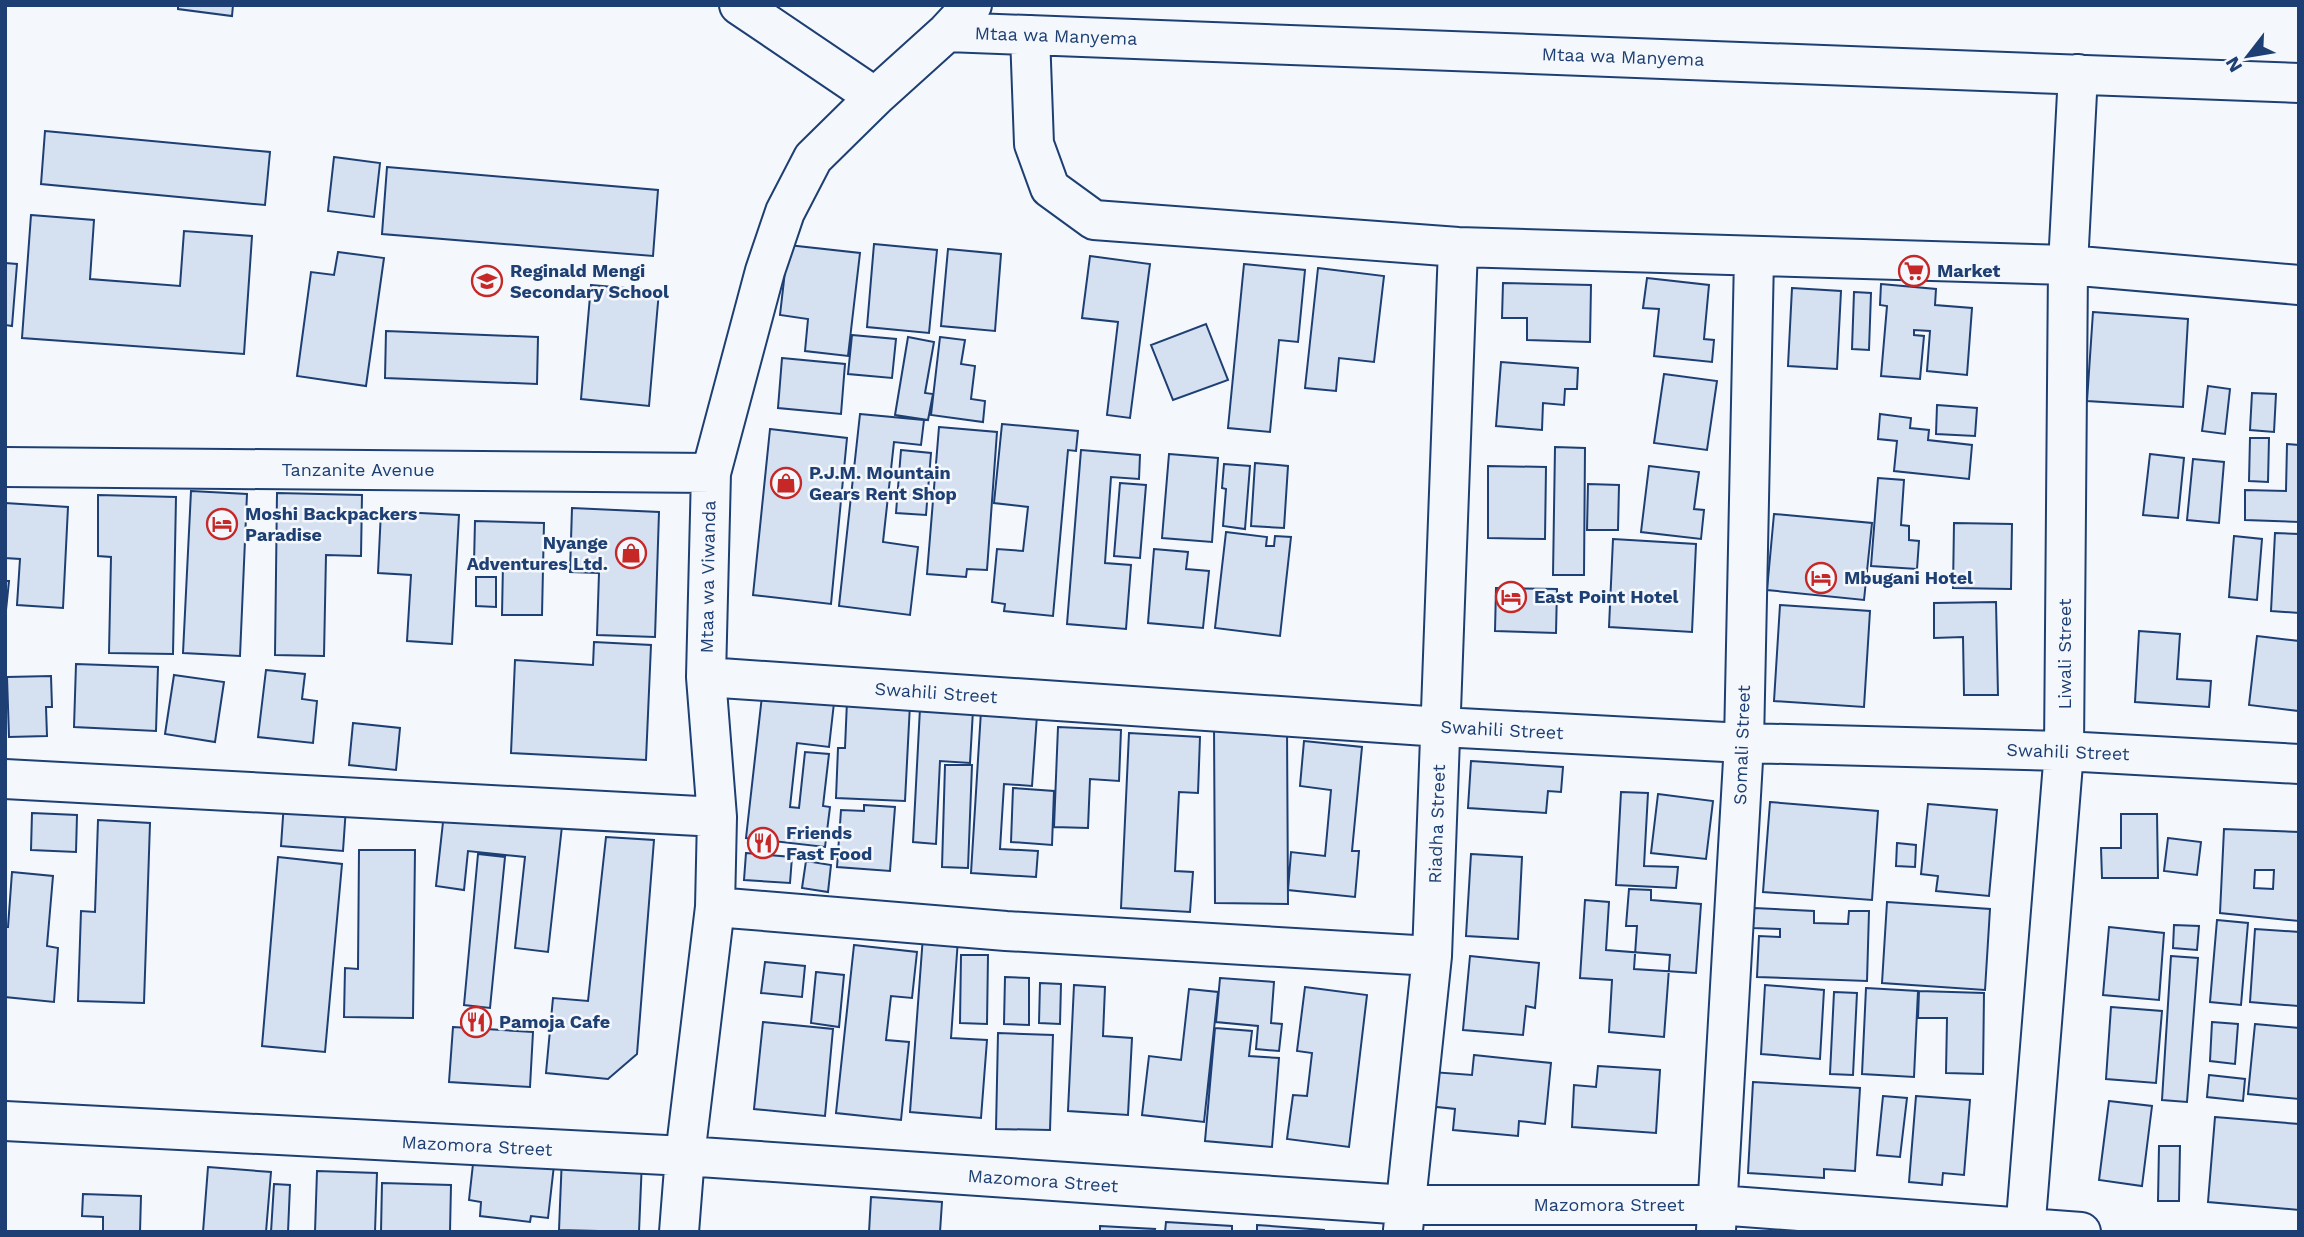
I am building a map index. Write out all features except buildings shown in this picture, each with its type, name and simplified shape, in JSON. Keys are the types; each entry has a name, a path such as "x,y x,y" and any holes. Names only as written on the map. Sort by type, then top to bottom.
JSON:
{"street":[{"path":"739,5 875,97"},
{"name":"Mtaa wa Viwanda","path":"679,1232 685,1156 715,907 717,817 705,677 711,473 765,271 785,212 813,158 959,19"},
{"name":"Mtaa wa Manyema","path":"959,19 1031,35 2299,83"},
{"path":"1031,35 1034,144 1050,188 1094,220 1458,247 2068,265 2299,285"},
{"name":"Liwali Street","path":"2025,1230 2064,751 2068,265 2078,74"},
{"name":"Riadha Street","path":"1405,1219 1432,956 1458,247"},
{"name":"Somali Street","path":"1716,1219 1744,743 1754,257"},
{"name":"Tanzanite Avenue","path":"5,467 711,473"},
{"name":"Swahili Street","path":"705,677 1441,727 1744,743 2064,751 2299,764"},
{"path":"5,779 717,817"},
{"path":"715,907 1006,931 1432,956"},
{"name":"Mazomora Street","path":"5,1121 685,1156 1405,1219 1716,1219 2081,1232"}],"place":[{"name":"Market","path":"1914,271"},
{"name":"Reginald Mengi Secondary School","path":"487,281"},
{"name":"P.J.M. Mountain Gears Rent Shop","path":"786,483"},
{"name":"Moshi Backpackers Paradise","path":"222,524"},
{"name":"Nyange Adventures Ltd.","path":"631,553"},
{"name":"Mbugani Hotel","path":"1821,578"},
{"name":"East Point Hotel","path":"1511,597"},
{"name":"Friends Fast Food","path":"763,843"},
{"name":"Pamoja Cafe","path":"476,1022"}]}
